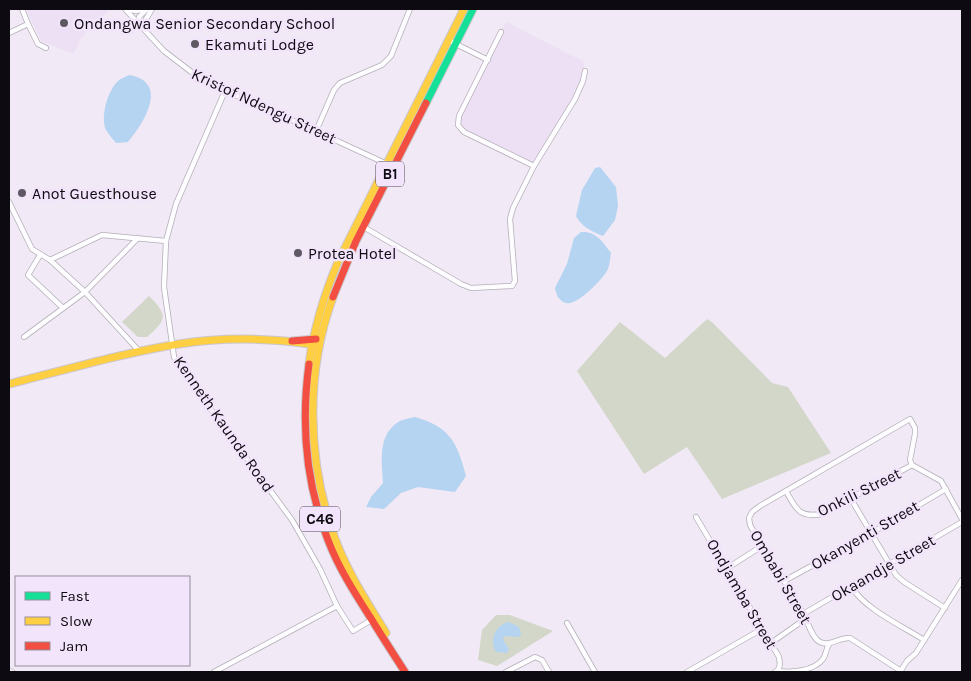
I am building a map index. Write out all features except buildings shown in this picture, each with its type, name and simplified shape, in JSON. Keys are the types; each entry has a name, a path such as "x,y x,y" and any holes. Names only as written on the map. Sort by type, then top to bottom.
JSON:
{"main road":[{"name":"B1","path":"316,342 360,225 464,9"},
{"name":"B1","path":"390,165 473,9"},
{"path":"9,384 171,346 219,340 316,342"},
{"name":"C46","path":"316,342 307,378 306,429 310,474 318,514 336,558 405,672"}],"street":[{"path":"22,9 38,44 46,48"},
{"path":"125,9 136,11 147,9"},
{"name":"Kristof Ndengu Street","path":"125,9 183,67 225,91 390,165"},
{"path":"138,24 140,16 147,9"},
{"path":"147,33 144,24 146,16 152,9"},
{"path":"316,131 334,90 340,83 382,65 391,56 398,43 410,9"},
{"path":"9,33 28,24"},
{"path":"501,32 459,116 458,126 464,132 534,166"},
{"path":"448,40 488,60"},
{"path":"360,225 461,284 471,288 512,286 515,281 510,219 513,208 534,166 575,99 585,71"},
{"name":"Kenneth Kaunda Road","path":"225,91 176,204 166,241 164,287 171,346 176,362 292,520 320,568 337,606 352,631 374,619"},
{"path":"9,202 28,245 40,255 50,260 85,292 140,352"},
{"path":"50,260 102,235 166,241"},
{"path":"24,337 85,292 138,238"},
{"path":"40,255 28,275 63,308"},
{"name":"Ombabi Street","path":"829,644 816,640 784,581 750,525 749,518 752,512 760,506 910,419 915,428 910,460 912,465"},
{"path":"912,465 941,481 962,521"},
{"name":"Onkili Street","path":"786,491 800,512 805,515 822,514 912,465"},
{"name":"Okanyenti Street","path":"784,581 870,534 946,489"},
{"path":"851,499 889,565 904,582 945,608"},
{"name":"Ondjamba Street","path":"696,517 779,657 780,666 776,671"},
{"name":"Okaandje Street","path":"770,643 804,616 962,521"},
{"path":"726,569 762,546"},
{"path":"776,671 798,671 816,665 825,656 829,644 850,638 900,671 924,640 962,580"},
{"path":"852,587 856,594 867,604 924,640"},
{"path":"214,672 337,606"},
{"path":"567,623 595,672"},
{"path":"687,672 762,629"},
{"path":"506,672 535,658 542,660 549,672"}],"shaded area":[{"name":"Ondangwa Senior Secondary School","path":"26,9 110,9 82,37 73,54 41,41"},
{"path":"506,22 583,61 585,71 583,81 534,166 464,132 458,125 459,116"},
{"path":"149,296 160,308 163,318 147,337 138,337 122,322"},
{"path":"707,319 772,383 788,387 831,453 722,499 687,447 644,474 577,371 620,322 665,358"},
{"path":"496,615 510,615 553,631 497,666 478,660 482,630"}],"water":[{"path":"129,75 141,79 148,86 151,94 150,104 141,124 128,142 116,143 104,125 106,104 114,85"},
{"path":"600,167 616,187 618,206 615,220 603,236 587,228 576,216 582,190 595,168"},
{"path":"581,232 591,233 602,241 611,253 609,265 606,273 580,299 567,303 556,294 555,288 567,264 574,238"},
{"path":"415,417 427,421 444,431 455,445 466,476 455,492 418,487 401,493 384,509 366,507 371,497 383,483 382,449 388,433 400,421"},
{"path":"509,622 519,627 520,637 504,636 503,640 509,649 507,653 496,652 493,638 500,626"}],"railway":[{"path":"9,667 17,672"}],"traffic: fast":[{"path":"426,103 473,9"}],"traffic: slow":[{"path":"309,364 320,312 338,262 464,9"},
{"path":"333,297 324,326 314,386 314,447 325,507 339,549 357,586 386,633"},
{"path":"9,384 136,352 179,344 213,340 248,339 316,345"}],"traffic: jam":[{"path":"333,297 356,241 426,103"},
{"path":"292,341 316,339"},
{"path":"309,364 306,409 307,453 310,475 321,519 332,551 360,601 405,672"}],"place":[{"name":"Ondangwa Senior Secondary School","path":"64,23"},
{"name":"Ekamuti Lodge","path":"195,44"},
{"name":"Anot Guesthouse","path":"22,193"},
{"name":"Protea Hotel","path":"298,253"}]}
